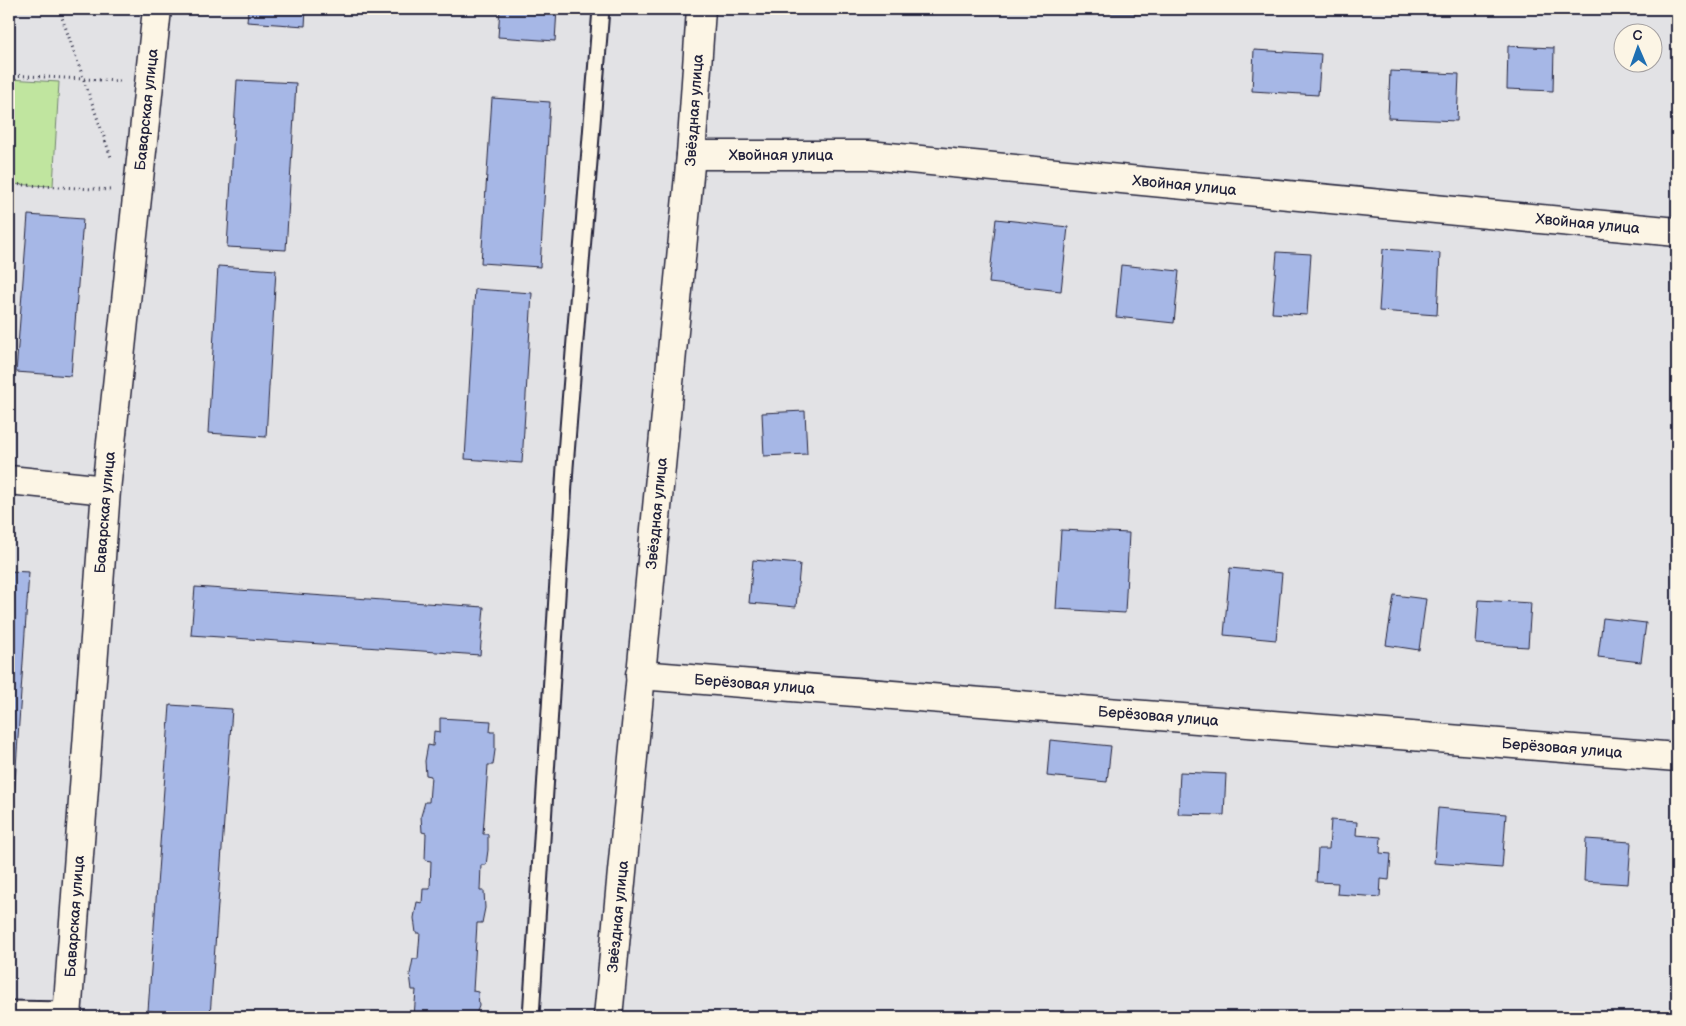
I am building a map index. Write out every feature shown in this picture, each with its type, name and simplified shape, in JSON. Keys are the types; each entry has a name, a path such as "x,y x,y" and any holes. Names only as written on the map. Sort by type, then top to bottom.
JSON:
{"street":[{"name":"Баварская улица","path":"67,1014 106,490 157,9"},
{"name":"Звёздная улица","path":"608,1017 690,155 701,9"},
{"name":"Хвойная улица","path":"690,155 868,155 1677,232"},
{"path":"9,480 106,490"},
{"name":"Берёзовая улица","path":"640,675 1677,756"}],"lane":[{"path":"531,1017 565,467 601,9"},
{"path":"9,1009 67,1014"}],"path":[{"path":"59,9 114,164"},
{"path":"9,75 120,81"},
{"path":"9,184 111,190"}],"green space":[{"path":"9,79 59,82 53,186 9,184"}],"building":[{"path":"248,9 306,9 305,26 247,22"},
{"path":"500,9 557,9 555,41 498,37"},
{"path":"1112,9 1164,9 1163,14 1111,14"},
{"path":"1508,46 1554,48 1553,91 1507,89"},
{"path":"1254,50 1321,54 1318,95 1252,91"},
{"path":"1390,71 1459,74 1457,121 1388,118"},
{"path":"237,80 296,83 286,250 227,247"},
{"path":"492,98 550,102 540,267 481,263"},
{"path":"28,215 83,219 71,376 16,372"},
{"path":"996,219 1068,227 1061,291 989,283"},
{"path":"1383,249 1440,253 1437,315 1379,311"},
{"path":"1277,252 1311,254 1307,315 1272,313"},
{"path":"1121,265 1179,271 1174,323 1116,317"},
{"path":"218,266 276,270 266,437 208,433"},
{"path":"475,289 532,293 522,463 465,459"},
{"path":"805,411 807,454 764,456 762,413"},
{"path":"1061,530 1129,533 1125,613 1056,609"},
{"path":"753,560 800,564 796,607 749,603"},
{"path":"1230,568 1282,573 1276,640 1224,635"},
{"path":"9,571 29,572 9,873"},
{"path":"195,587 484,607 480,655 191,635"},
{"path":"1394,595 1426,599 1419,650 1386,645"},
{"path":"1479,600 1531,603 1528,647 1476,644"},
{"path":"1603,618 1646,623 1641,662 1598,657"},
{"path":"170,705 232,709 210,1016 148,1011"},
{"path":"440,718 491,721 490,732 495,732 493,765 488,765 483,834 488,834 488,850 486,865 481,865 480,891 484,891 485,908 482,923 477,923 473,991 478,992 479,1006 475,1017 414,1017 416,990 412,990 410,974 413,959 418,959 420,933 416,933 414,918 417,902 422,903 423,889 430,889 431,861 425,860 426,833 422,832 421,816 425,802 429,802 431,776 426,775 425,761 428,745 433,746 434,731 440,732"},
{"path":"1050,740 1111,746 1107,782 1047,776"},
{"path":"1180,772 1226,774 1224,815 1178,814"},
{"path":"1438,808 1506,814 1502,868 1434,863"},
{"path":"1331,820 1357,822 1356,835 1381,837 1380,853 1391,854 1389,880 1381,879 1380,897 1337,894 1338,883 1316,882 1318,849 1329,849"},
{"path":"1586,839 1631,842 1628,884 1584,881"}]}
